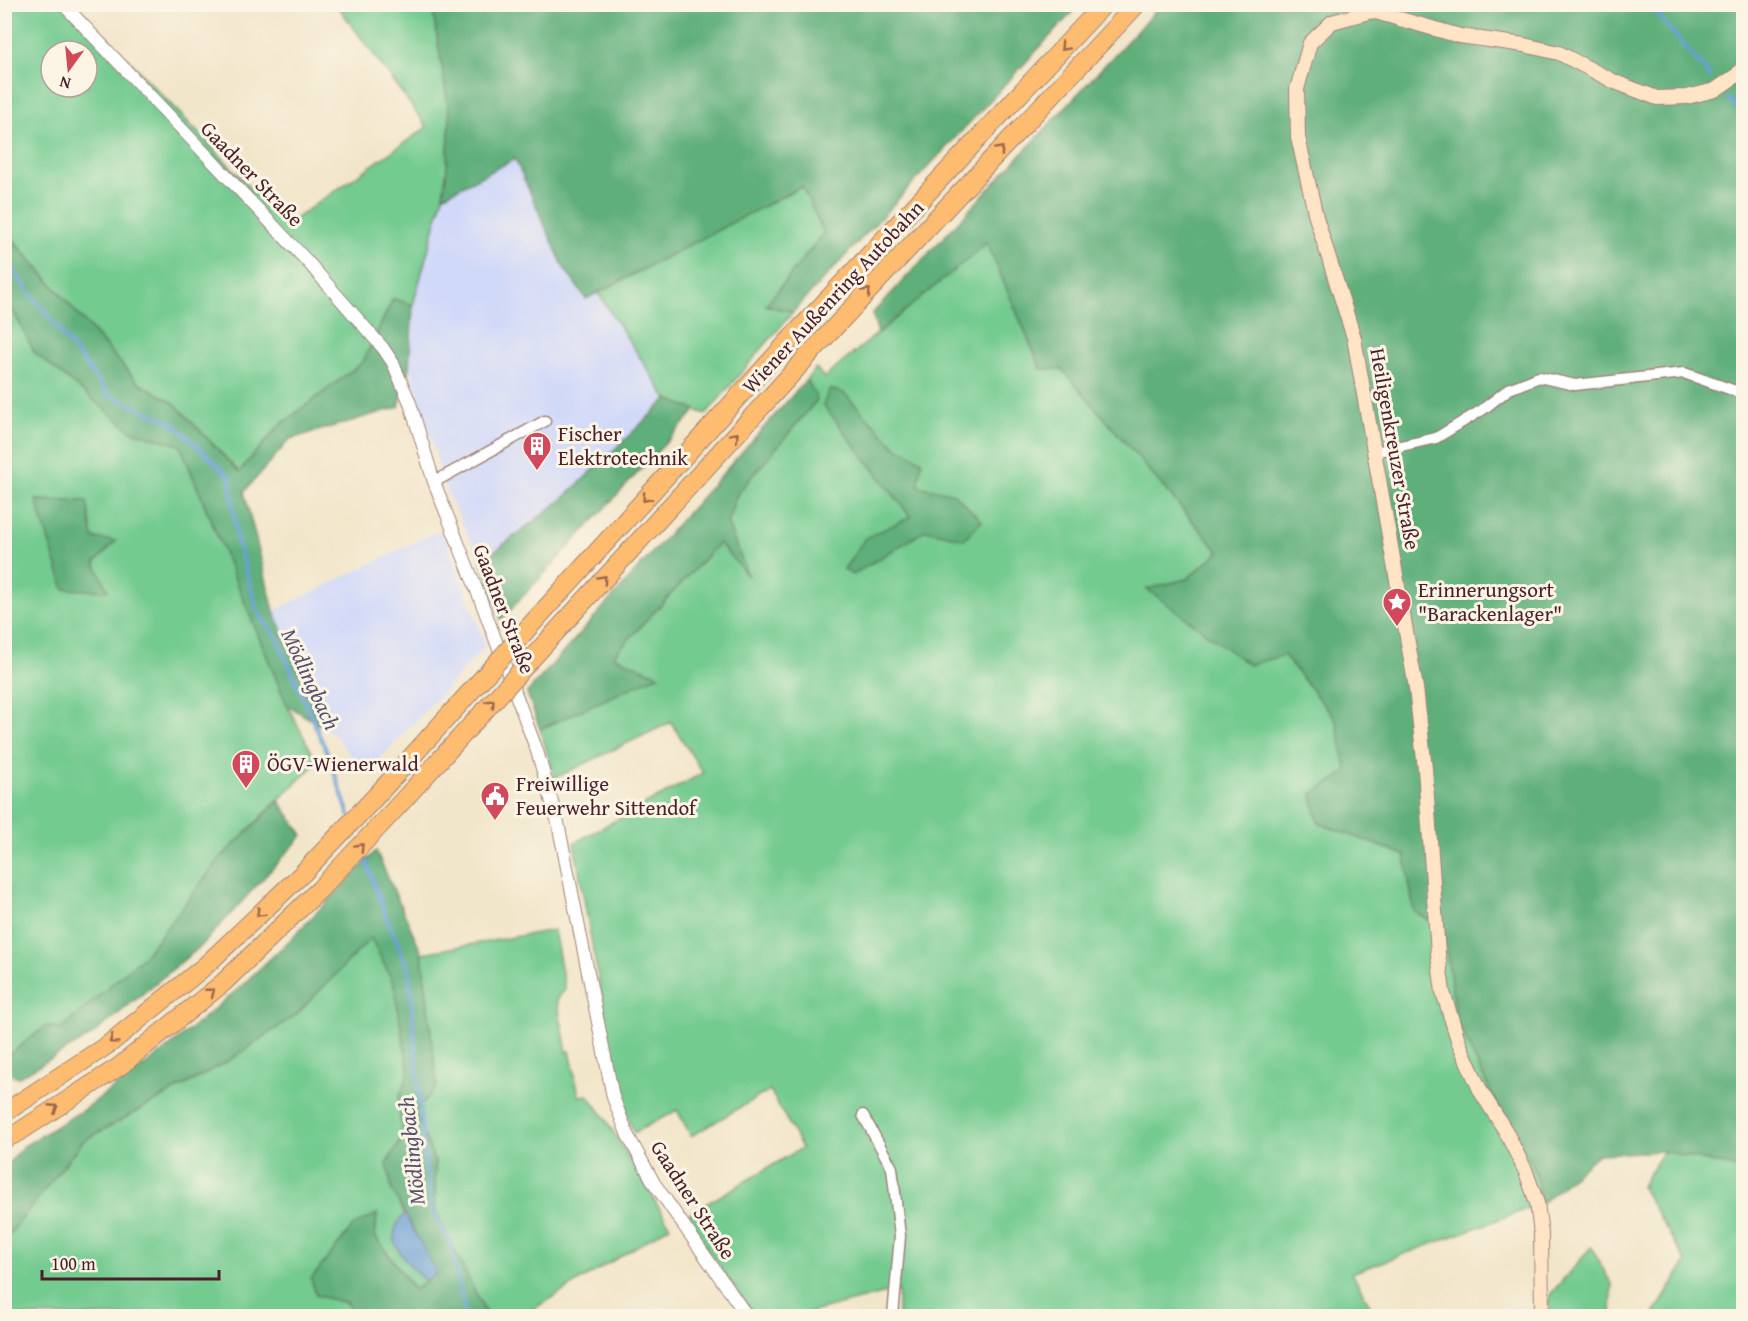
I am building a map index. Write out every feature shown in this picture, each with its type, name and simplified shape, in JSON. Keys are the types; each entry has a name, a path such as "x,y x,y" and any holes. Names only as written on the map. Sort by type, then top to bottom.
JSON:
{"highway":[{"name":"Wiener Außenring Autobahn","path":"4,1113 109,1044 205,966 303,873 378,794 798,331 1104,4"},
{"name":"Wiener Außenring Autobahn","path":"4,1139 19,1132 120,1066 223,982 320,889 816,347 1137,4"}],"main road":[{"name":"Heiligenkreuzer Straße","path":"1542,1317 1541,1234 1537,1203 1526,1172 1505,1130 1481,1092 1464,1053 1443,992 1416,688 1354,338 1316,217 1298,137 1297,89 1310,43 1332,22 1372,11 1460,36 1524,45 1559,53 1615,82 1658,98 1687,97 1715,90 1737,75 1743,66"}],"street":[{"name":"Gaadner Straße","path":"63,4 307,261 383,348 393,363 410,403 434,482 534,742 558,823 613,1097 628,1136 654,1183 747,1317"},
{"path":"1376,452 1436,438 1482,410 1509,389 1539,377 1575,385 1684,373 1743,394"},
{"path":"434,482 545,421"},
{"path":"863,1115 892,1168 900,1236 893,1317"}],"shaded area":[{"path":"515,159 564,268 586,299 598,293 667,399 566,496 481,562 447,492 409,367 413,305 443,196"},
{"path":"442,529 486,646 364,776 336,736 320,725 274,611"}],"green space":[{"path":"432,4 1079,5 793,312 766,305 824,233 802,186 586,299 564,268 515,159 443,196 450,117"},
{"path":"4,5 76,5 286,225 427,127 337,5 432,5 450,117 447,169 443,196 413,305 393,299 363,362 279,426 239,472 174,403 137,382 5,230"},
{"path":"1161,5 1743,5 1743,1169 1664,1151 1598,1154 1541,1204 1535,1170 1491,1093 1457,1021 1443,929 1414,911 1405,855 1318,823 1312,794 1347,772 1336,720 1284,655 1249,665 1147,589 1187,579 1219,552 1062,369 1041,369 987,243 878,333 872,314"},
{"path":"802,186 824,233 766,305 793,312 706,414 667,399 598,293"},
{"path":"4,230 137,382 174,403 239,472 279,426 363,362 393,299 413,305 409,367 399,407 290,439 244,492 274,611 320,725 287,705 180,445 132,431 35,353 5,295"},
{"path":"987,242 1041,369 1062,368 1219,552 1187,579 1148,589 1284,655 1336,720 1347,772 1312,794 1318,823 1405,855 1414,911 1443,928 1457,1021 1491,1093 1535,1170 1541,1204 1352,1273 1376,1316 898,1316 898,1290 796,1316 755,1316 684,1217 802,1148 770,1090 691,1136 677,1110 634,1133 618,1089 574,843 703,773 671,722 555,778 540,729 658,675 613,656 720,542 746,574 727,523 737,494 817,400 807,379 816,368 824,378"},
{"path":"4,295 36,353 132,431 180,445 287,705 317,762 222,856 147,953 61,1029 46,1026 5,1058"},
{"path":"807,379 817,400 737,494 727,522 748,576 719,543 613,656 659,675 540,729 527,693"},
{"path":"830,389 844,393 895,446 922,461 918,486 954,494 982,521 964,539 926,530 852,575 844,569 865,538 911,517 823,405"},
{"path":"667,399 696,410 501,620 481,562 566,496"},
{"path":"36,500 87,501 93,538 116,541 95,563 108,591 64,589"},
{"path":"279,801 303,835 202,945 91,1036 19,1077 5,1073 5,1058 46,1026 61,1029 147,953 222,856"},
{"path":"376,851 422,953 437,1087 415,1111 435,1163 435,1210 487,1316 356,1316 346,1303 316,1295 311,1279 354,1225 377,1214 375,1236 414,1290 437,1274 392,1190 387,1163 402,1138 399,1098 409,1073 394,984 371,938 297,1014 230,1060 83,1141 5,1240 5,1168 22,1147 80,1112 164,1051 237,990 290,940"},
{"path":"554,930 565,989 557,1000 567,1052 570,1051 579,1096 588,1095 605,1118 670,1226 522,1316 487,1316 435,1210 435,1163 415,1111 437,1087 422,953"},
{"path":"371,938 394,984 409,1073 399,1098 402,1138 387,1163 392,1190 405,1214 398,1224 395,1241 404,1258 425,1281 415,1290 375,1236 377,1215 316,1295 346,1303 356,1316 5,1316 4,1240 83,1141 230,1060 297,1014"},
{"path":"1664,1151 1743,1169 1743,1316 1653,1316 1686,1262 1641,1186"},
{"path":"1591,1247 1612,1285 1611,1316 1548,1316 1549,1296"}],"water":[{"path":"405,1214 437,1274 425,1281 404,1258 395,1242 398,1224"}],"waterway":[{"path":"1657,4 1657,14 1710,76"},
{"path":"1728,99 1744,114"},
{"name":"Mödlingbach","path":"4,247 17,276 109,395 173,423 230,477 237,540 258,612 278,640 329,757 349,815"},
{"name":"Mödlingbach","path":"363,853 385,914 409,970 424,1152 432,1209 450,1243 466,1316"}],"place":[{"name":"Fischer Elektrotechnik","path":"537,472"},
{"name":"Erinnerungsort \"Barackenlager\"","path":"1397,628"},
{"name":"ÖGV-Wienerwald","path":"246,790"},
{"name":"Freiwillige Feuerwehr Sittendof","path":"495,822"}]}
